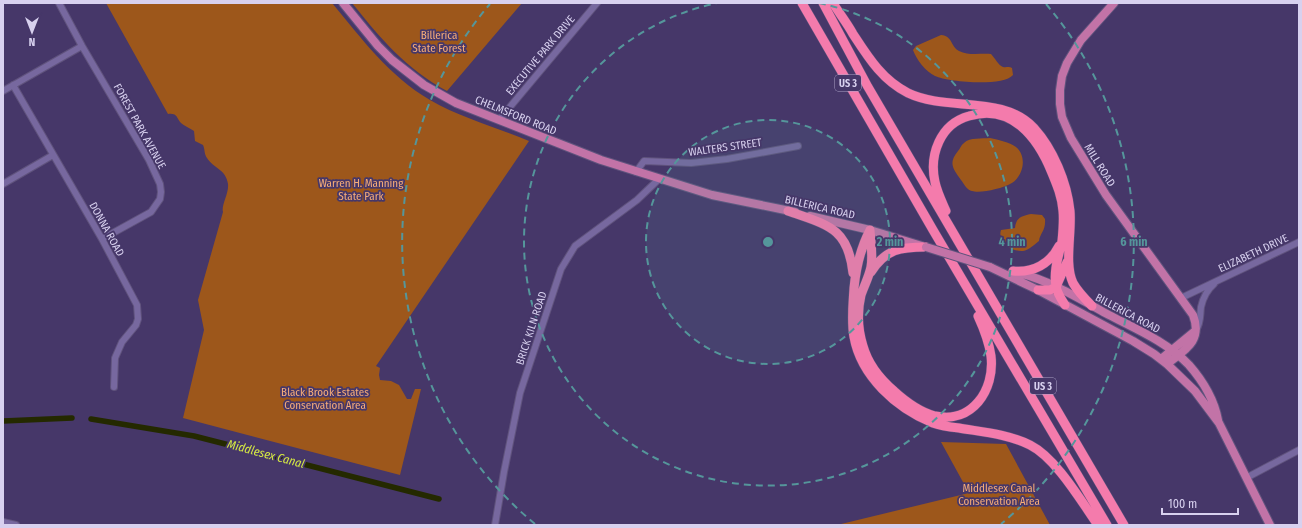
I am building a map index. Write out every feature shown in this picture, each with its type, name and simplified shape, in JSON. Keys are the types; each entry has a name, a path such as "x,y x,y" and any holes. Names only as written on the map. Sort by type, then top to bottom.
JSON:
{"highway":[{"name":"US 3","path":"802,3 1107,525"},
{"name":"US 3","path":"823,3 868,87 1124,525"},
{"path":"833,3 872,63 885,77 899,87 917,96 934,101 992,107 1006,110 1024,119 1035,129 1054,159 1067,194 1071,224 1069,269 1073,284 1092,306"},
{"path":"962,247 938,192 934,169 935,152 938,143 949,127 962,118 979,114 1000,115 1016,122 1028,132 1041,148 1060,194 1063,211 1062,241 1056,270 1056,287 1060,298 1065,305"},
{"path":"788,211 827,226 841,237 846,243 851,255 855,284"},
{"path":"870,230 872,256 868,276 861,297 859,321 863,347 879,376 898,395 922,411 934,416 955,416 962,414 980,401 988,387 991,373 991,357 986,335 966,285"},
{"path":"870,230 863,242 859,257 852,316 854,338 864,364 872,377 882,389 906,408 934,423 948,427 1006,436 1031,445 1051,462 1070,484 1098,525"},
{"path":"1013,271 1029,271 1036,269 1053,255 1062,241"},
{"path":"868,276 880,260 889,252 906,248 926,248"},
{"path":"1038,290 1050,290 1056,287 1064,270 1069,251"}],"main road":[{"name":"CHELMSFORD ROAD","path":"343,3 378,46 406,72 424,86 451,100 594,158 712,195"},
{"name":"MILL ROAD","path":"1114,3 1082,40 1067,64 1062,76 1060,90 1062,117 1071,138 1106,195 1193,315 1195,331"},
{"name":"BILLERICA ROAD","path":"712,195 870,230 990,267 1013,271 1036,278 1156,340 1175,353 1189,366 1207,390 1215,406 1219,423"},
{"name":"BILLERICA ROAD","path":"990,267 1038,290 1145,348 1164,361 1195,391 1219,423 1270,525"},
{"path":"1164,361 1175,353 1186,349 1193,342 1195,331"}],"street":[{"name":"FOREST PARK AVENUE","path":"59,3 82,46 156,172 160,184 161,192 158,204 151,212 102,239"},
{"name":"EXECUTIVE PARK DRIVE","path":"499,120 597,3"},
{"path":"3,91 82,46"},
{"name":"DONNA ROAD","path":"13,85 102,239 134,299 138,312 138,319 136,325 122,342 115,358 114,388"},
{"name":"WALTERS STREET","path":"636,172 644,161 691,163 727,159 798,146"},
{"path":"3,184 53,155"},
{"name":"BRICK KILN ROAD","path":"495,525 520,393 561,269 575,246 637,200 659,179"},
{"name":"ELIZABETH DRIVE","path":"1181,298 1299,242"},
{"name":"ELIZABETH DRIVE","path":"1195,331 1199,323 1201,306 1205,296 1210,287 1216,282"},
{"path":"1246,478 1299,450"},
{"path":"3,522 16,525"}],"green space":[{"name":"Warren H. Manning State Park","path":"106,3 332,3 377,56 402,80 415,90 430,100 454,112 529,141 376,366 380,368 380,380 391,381 399,385 407,399 411,399 415,389 421,389 400,475 183,418 204,330 198,300 223,212 228,184 225,175 205,155 203,145 195,141 194,131 182,124 174,114 168,114"},
{"name":"Billerica State Forest","path":"352,3 522,3 447,91 406,63 384,41"},
{"path":"941,35 948,37 954,47 963,53 991,54 1001,66 1012,68 1013,75 1007,79 987,82 951,80 935,76 928,72 922,65 913,50 916,46"},
{"path":"990,138 1007,142 1020,151 1023,162 1021,172 1010,184 991,190 976,192 970,190 964,185 954,169 952,163 953,159 962,145 967,141 973,139"},
{"path":"1025,215 1042,215 1045,219 1045,226 1039,241 1023,251 1010,248 1001,238 1001,230 1015,228 1018,219"},
{"name":"Middlesex Canal Conservation Area","path":"941,442 1006,444 1050,525 837,525 969,493"}],"waterway":[{"name":"Middlesex Canal","path":"3,421 72,418"},
{"name":"Middlesex Canal","path":"91,419 194,436 439,499"}],"park label":[{"name":"Black Brook Estates Conservation Area","path":"325,398"}]}
